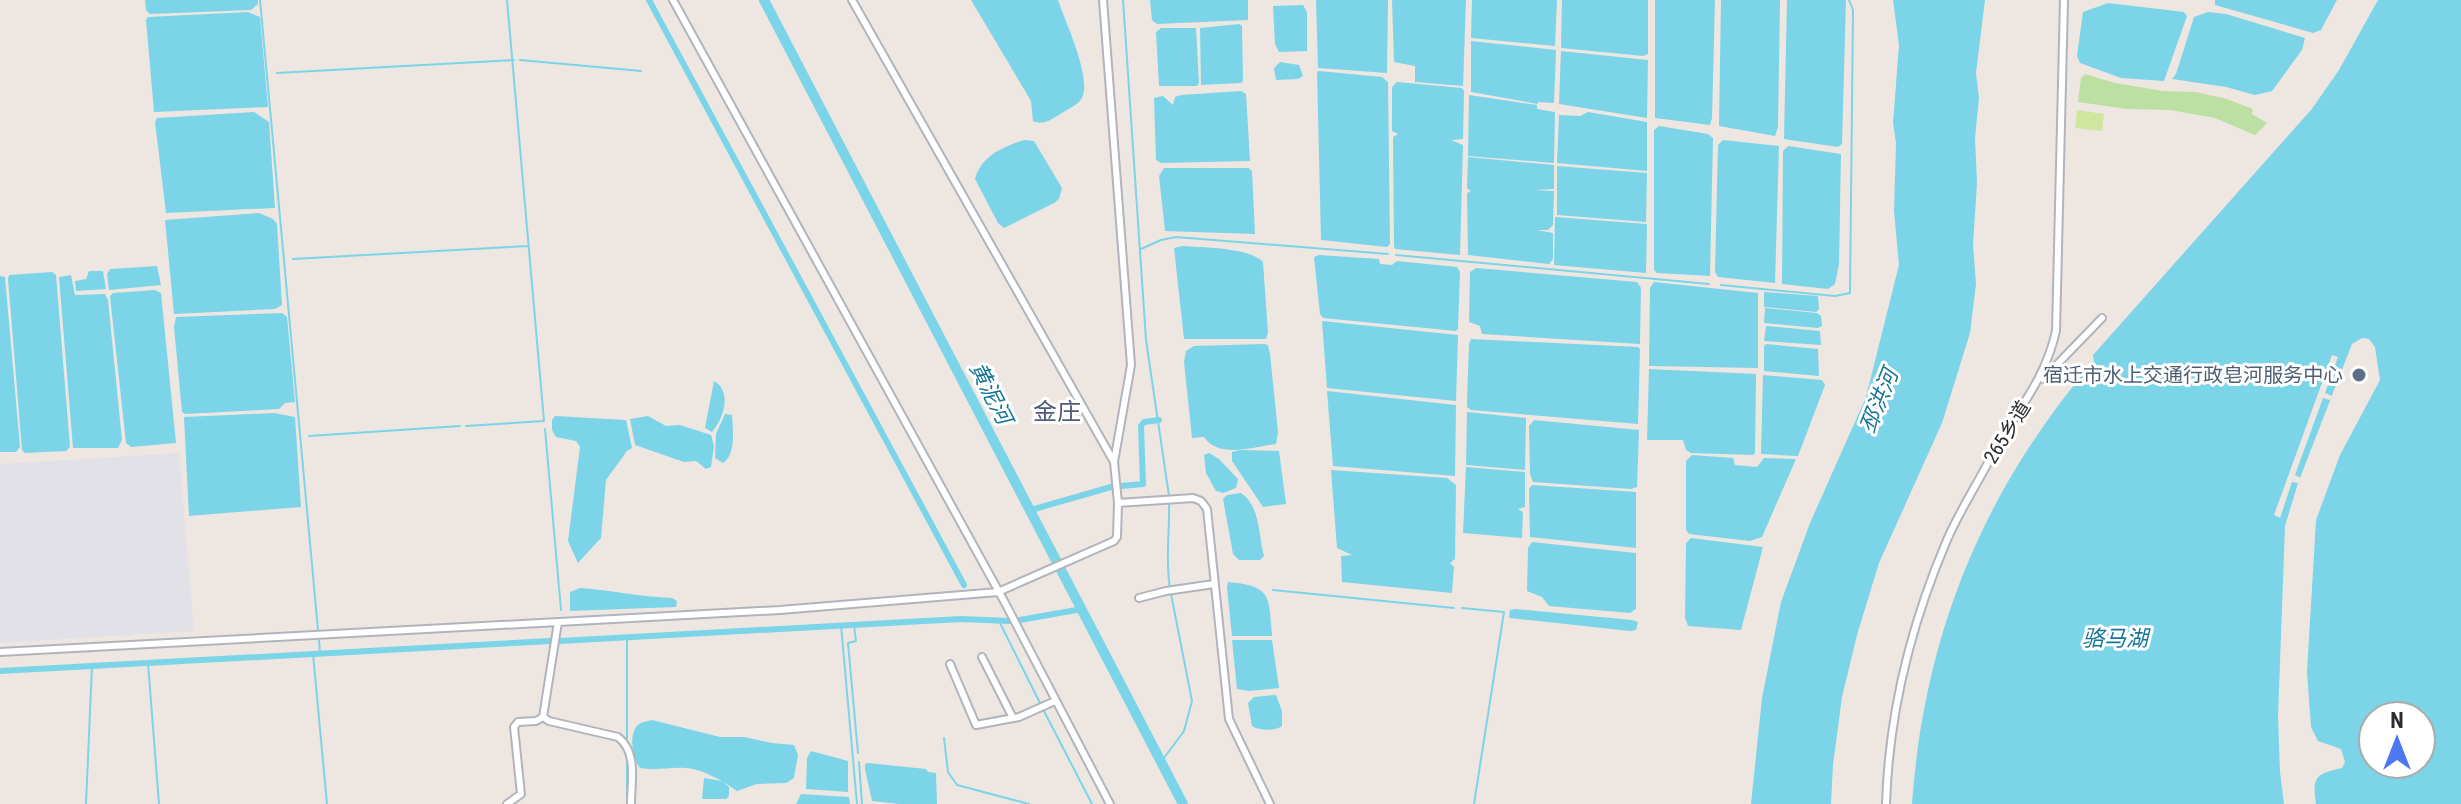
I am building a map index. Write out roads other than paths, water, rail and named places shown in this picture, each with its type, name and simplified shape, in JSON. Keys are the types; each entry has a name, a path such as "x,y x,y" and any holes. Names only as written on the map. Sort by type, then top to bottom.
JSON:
{"street":[{"path":"673,0 998,592 1110,804"},
{"path":"852,0 1114,462"},
{"path":"0,652 780,610 998,592 1095,550 1117,537 1114,462 1131,365 1103,0"},
{"name":"265乡道","path":"1886,804 1896,704 1908,644 1948,538 1999,443 2037,384 2051,354 2056,331 2064,0"},
{"path":"2037,384 2102,318"},
{"path":"2056,331 2060,350 2071,349"},
{"path":"1118,503 1184,497 1201,501 1207,509 1229,719 1270,804"},
{"path":"1139,598 1214,584"},
{"path":"543,717 558,622"},
{"path":"982,657 1013,718"},
{"path":"950,664 976,725 1013,718 1055,701"},
{"path":"507,804 521,794 514,727 518,722 536,721 543,717"},
{"path":"543,717 618,737 626,743 631,750 631,804"}],"water":[{"path":"145,0 258,0 258,4 251,10 150,14 146,10"},
{"path":"971,0 1058,0 1081,64 1082,98 1073,107 1048,121 1033,121 1031,101"},
{"path":"1150,0 1248,0 1248,20 1157,24 1152,20"},
{"path":"1316,0 1388,0 1387,73 1318,68"},
{"path":"1392,0 1466,0 1463,86 1415,82 1415,66 1394,62"},
{"path":"1472,0 1557,0 1555,46 1471,38"},
{"path":"1562,0 1648,0 1648,54 1561,48"},
{"path":"1655,0 1715,0 1710,125 1655,118"},
{"path":"1721,0 1780,0 1778,127 1775,136 1719,126"},
{"path":"1787,0 1846,0 1842,144 1838,147 1784,139"},
{"name":"邳洪河","path":"1893,0 1985,0 1976,73 1979,98 1973,245 1976,284 1970,333 1942,423 1879,563 1857,635 1842,697 1831,804 1751,804 1762,698 1781,602 1810,523 1866,397 1899,265 1894,211 1896,143 1893,123 1899,45"},
{"path":"2215,0 2337,0 2321,30 2313,33 2215,5"},
{"name":"骆马湖","path":"2378,0 2461,0 2461,804 2316,804 2318,778 2326,772 2342,768 2345,762 2341,749 2318,741 2311,727 2307,672 2316,520 2340,455 2380,380 2375,347 2369,339 2362,338 2352,344 2298,483 2285,526 2278,717 2284,804 1912,804 1930,682 1946,624 1966,568 1991,513 2020,461 2094,361 2093,355 2311,110 2339,70"},
{"path":"2108,3 2184,12 2187,16 2164,81 2121,78 2080,63 2077,56 2083,12"},
{"path":"1303,5 1307,12 1307,51 1279,52 1275,44 1273,6"},
{"path":"248,12 260,17 268,107 154,112 148,17"},
{"path":"2208,12 2226,14 2305,38 2302,50 2272,91 2255,95 2172,79 2194,17"},
{"path":"1242,26 1243,81 1201,85 1200,28"},
{"path":"1161,28 1196,28 1197,86 1159,86 1156,32"},
{"path":"1471,41 1556,50 1554,103 1538,104 1471,92"},
{"path":"1561,51 1648,60 1647,118 1559,104"},
{"path":"1280,62 1299,65 1303,76 1276,80 1274,68"},
{"path":"1319,71 1382,77 1388,82 1390,244 1387,247 1321,240"},
{"path":"1397,82 1462,88 1464,91 1463,139 1451,140 1463,145 1460,255 1395,249 1393,137 1398,134 1392,131 1392,87"},
{"path":"1241,91 1246,94 1250,161 1161,163 1156,160 1154,98 1163,96 1173,105 1175,97 1181,95"},
{"path":"1469,95 1537,105 1537,109 1555,112 1554,163 1468,156"},
{"path":"254,112 269,122 275,208 166,213 157,118"},
{"path":"1588,112 1647,122 1647,171 1557,163 1559,115 1580,116"},
{"path":"1659,126 1708,134 1713,138 1710,276 1657,273 1654,270 1654,130"},
{"path":"1024,140 1034,141 1062,188 1059,199 1054,203 1004,228 998,223 975,179 988,158"},
{"path":"1723,140 1779,146 1775,283 1718,277 1715,272 1718,145"},
{"path":"1788,146 1841,154 1839,264 1835,284 1828,289 1782,284 1783,151"},
{"path":"1468,157 1554,165 1554,189 1534,190 1554,191 1553,225 1548,230 1537,230 1553,233 1553,259 1549,264 1468,255 1467,193 1471,191 1467,188"},
{"path":"1557,166 1647,173 1646,222 1557,215"},
{"path":"1164,168 1249,168 1252,171 1255,234 1165,231 1159,176"},
{"path":"259,213 277,224 282,305 275,309 174,314 165,220"},
{"path":"1555,217 1647,224 1646,273 1554,265"},
{"path":"1183,246 1247,253 1263,262 1266,339 1184,339 1174,248"},
{"path":"1314,257 1379,259 1380,264 1392,265 1397,261 1457,267 1460,272 1458,329 1323,318"},
{"path":"157,266 161,285 109,290 107,274 110,269"},
{"path":"1476,268 1637,282 1641,288 1640,344 1482,334 1480,326 1469,322 1470,272"},
{"path":"89,271 103,271 106,289 76,291 75,281 86,279"},
{"path":"52,272 56,275 70,447 66,451 25,453 22,450 8,279 9,275"},
{"path":"71,275 75,295 105,294 108,300 122,440 118,448 73,448 59,277"},
{"path":"0,276 5,277 20,447 16,452 0,452"},
{"path":"1654,282 1758,293 1758,368 1649,366 1650,288"},
{"path":"155,290 161,293 176,443 131,447 126,443 110,296 113,293"},
{"path":"1764,292 1818,296 1819,309 1816,312 1764,307"},
{"path":"1765,308 1817,313 1821,316 1822,326 1764,323"},
{"path":"282,313 287,317 295,402 285,403 279,409 182,412 174,327 176,317"},
{"path":"1322,321 1458,335 1456,401 1327,388"},
{"path":"1766,326 1820,331 1821,345 1764,341"},
{"path":"1471,339 1638,347 1638,424 1471,410 1467,407 1467,400"},
{"path":"1766,344 1818,349 1819,376 1764,371"},
{"path":"1268,345 1270,354 1278,432 1276,444 1227,450 1210,444 1204,437 1192,438 1184,362 1186,351 1194,346"},
{"path":"1649,369 1756,374 1755,453 1691,453 1686,450 1683,440 1647,440"},
{"path":"1763,375 1822,380 1825,385 1798,456 1761,454"},
{"path":"714,381 720,386 725,399 720,420 712,432 705,428"},
{"path":"1327,391 1456,405 1455,476 1333,466"},
{"path":"1467,412 1526,418 1525,470 1466,465"},
{"path":"274,413 295,417 301,507 189,516 184,417"},
{"path":"725,414 732,415 733,442 730,454 723,463 715,458 716,434"},
{"path":"555,416 626,420 632,448 606,480 601,538 578,563 568,541 580,447 576,441 556,437 552,430"},
{"path":"648,416 666,426 680,425 711,435 714,446 711,467 706,469 696,461 684,462 635,445 630,419"},
{"path":"1534,420 1639,430 1637,487 1533,482 1530,474 1529,426"},
{"path":"1279,451 1286,504 1263,507 1232,461 1232,452"},
{"path":"1209,453 1238,479 1236,488 1223,493 1216,491 1206,473 1204,455"},
{"path":"1692,455 1733,458 1735,465 1757,467 1764,458 1796,459 1762,537 1750,541 1689,534 1686,530 1686,461"},
{"path":"1466,467 1525,472 1525,507 1518,509 1523,512 1522,538 1463,533"},
{"path":"1331,470 1447,478 1456,485 1455,559 1450,563 1454,567 1452,593 1342,582 1341,556 1352,555 1337,548"},
{"path":"1532,485 1636,492 1636,548 1530,537 1529,489"},
{"path":"1241,493 1255,514 1264,556 1260,560 1239,560 1233,554 1223,499 1227,495"},
{"path":"1691,538 1763,547 1741,630 1688,626 1685,618 1686,543"},
{"path":"1532,542 1636,553 1636,609 1630,613 1549,606 1542,597 1527,591 1528,548"},
{"path":"1228,582 1253,586 1265,596 1272,636 1232,636"},
{"path":"580,588 677,601 676,607 570,611 570,592"},
{"path":"1510,610 1638,622 1636,630 1630,631 1509,618"},
{"path":"1232,640 1272,640 1279,688 1237,689"},
{"path":"1276,695 1282,711 1282,726 1267,730 1252,726 1248,703 1254,697"},
{"path":"652,720 720,737 744,737 794,745 798,755 794,778 786,783 757,784 737,791 712,776 692,769 640,768 633,752 633,733 639,724"},
{"path":"811,751 848,761 848,792 806,789 807,758"},
{"path":"868,763 926,769 936,773 937,804 872,801 865,769"},
{"path":"704,778 722,781 729,787 729,796 726,799 702,799"},
{"path":"801,794 849,797 850,804 796,804"}],"waterway":[{"path":"260,0 318,630"},
{"path":"466,426 544,421 507,0"},
{"path":"649,0 964,585"},
{"name":"黄泥河","path":"764,0 1183,804"},
{"path":"1123,0 1146,340 1169,496"},
{"path":"1721,285 1835,296 1850,293 1853,10 1849,0"},
{"path":"277,73 514,60"},
{"path":"520,60 641,71"},
{"path":"1141,249 1176,237 1388,254"},
{"path":"293,259 528,246"},
{"path":"1396,255 1709,284"},
{"path":"1121,486 1143,484 1141,426 1144,422 1159,420"},
{"path":"309,436 460,426"},
{"path":"545,429 561,610"},
{"path":"1031,510 1111,487"},
{"path":"1169,503 1170,588"},
{"path":"1273,590 1454,608"},
{"path":"1161,762 1184,731 1192,701 1171,594"},
{"path":"1462,608 1504,612 1474,804"},
{"path":"1020,620 1082,609"},
{"path":"560,641 961,619 1009,621"},
{"path":"999,621 1040,703"},
{"path":"841,625 857,804"},
{"path":"854,625 856,641 848,643 858,753"},
{"path":"627,637 627,739"},
{"path":"319,640 320,654"},
{"path":"0,671 551,641"},
{"path":"313,654 327,804"},
{"path":"148,663 159,804"},
{"path":"86,804 92,666"},
{"path":"1044,711 1092,804"},
{"path":"944,738 948,772 957,785 1029,804"},
{"path":"627,757 627,804"},
{"path":"859,762 862,804"}],"place":[{"name":"宿迁市水上交通行政皂河服务中心","path":"2359,375"}],"district":[{"name":"金庄","path":"1057,412"}]}
